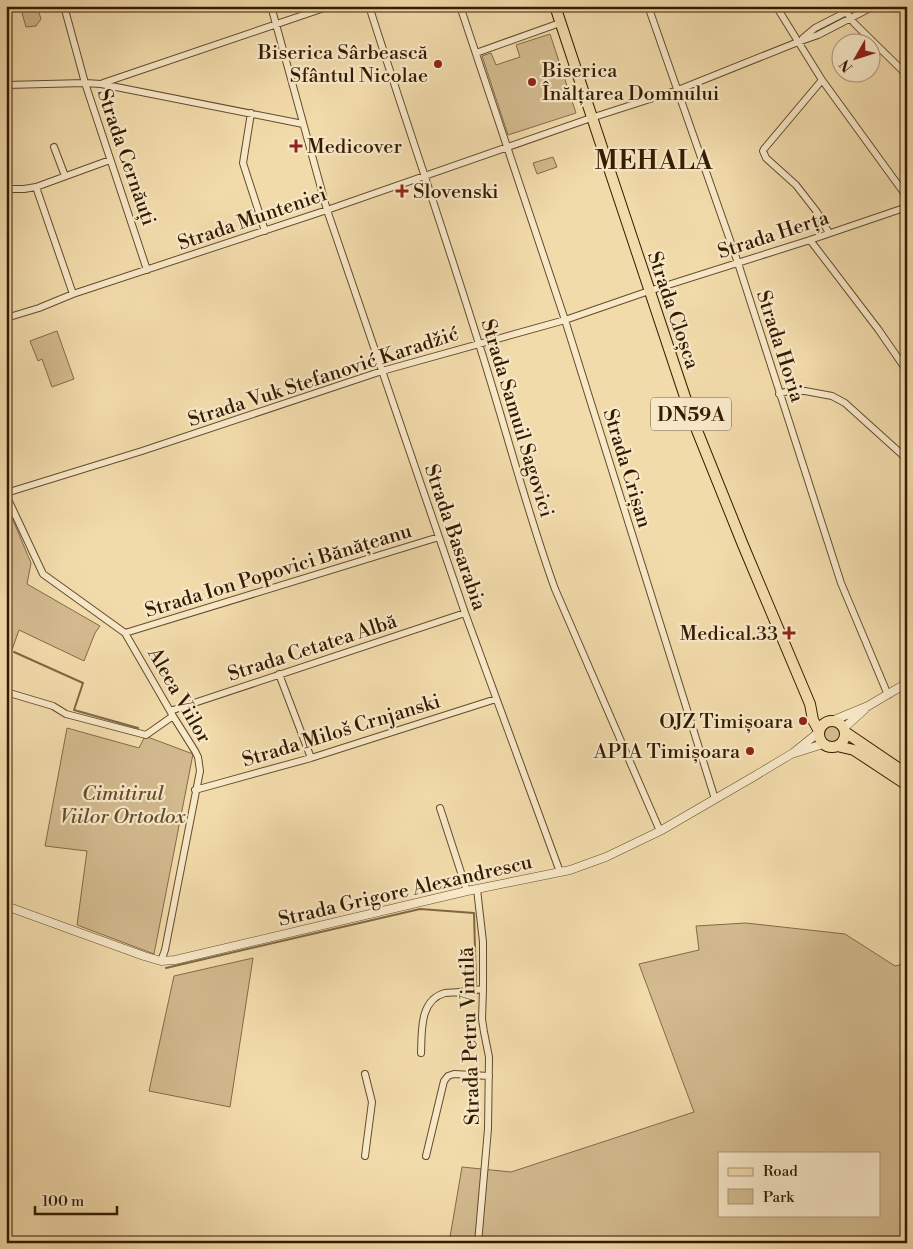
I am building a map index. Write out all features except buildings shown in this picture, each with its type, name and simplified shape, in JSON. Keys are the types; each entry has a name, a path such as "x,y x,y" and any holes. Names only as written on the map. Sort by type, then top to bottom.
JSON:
{"main road":[{"name":"Strada Cloșca","path":"554,6 692,418 760,588 810,704 813,720 819,732"},
{"name":"Strada Cloșca","path":"810,704 819,714 831,720"},
{"name":"DN59A","path":"831,720 839,722 845,730 907,774"},
{"path":"819,732 822,724 831,720"},
{"path":"837,746 843,741 845,730"},
{"name":"DN59A","path":"819,732 819,737 823,744"},
{"path":"823,744 854,750 907,786"}],"street":[{"name":"Strada Cernăuți","path":"64,6 85,83 147,270"},
{"name":"Strada Basarabia","path":"271,6 327,210 465,614 560,872"},
{"path":"101,84 330,6"},
{"name":"Strada Samuil Sagovici","path":"370,6 479,343 541,549 555,589 660,831"},
{"path":"460,6 476,53 560,22"},
{"name":"Strada Horia","path":"648,6 738,263 842,583 888,695"},
{"path":"776,6 822,80 907,197"},
{"path":"848,15 858,6"},
{"path":"848,15 874,6"},
{"path":"848,15 907,75"},
{"name":"Strada Munteniei","path":"6,318 678,90 798,42 815,28 848,15"},
{"name":"Strada Crișan","path":"476,53 564,320 716,799"},
{"path":"136,72 130,82 138,90"},
{"path":"822,80 763,151 766,158 796,184 817,212 829,234"},
{"path":"6,85 101,84 303,124"},
{"path":"250,113 243,163 265,231"},
{"path":"54,147 65,176"},
{"path":"6,189 36,187 110,160"},
{"path":"36,187 73,294"},
{"name":"Strada Herța","path":"649,291 829,234 907,207"},
{"path":"810,240 878,329 907,371"},
{"name":"Strada Vuk Stefanović Karadžić","path":"6,494 142,452 382,372 564,320 649,291"},
{"path":"780,394 788,391 804,391 832,396 845,403 907,459"},
{"name":"Aleea Viilor","path":"6,494 43,574 126,633 200,763 200,771 161,961"},
{"name":"Strada Ion Popovici Bănățeanu","path":"126,633 440,537"},
{"name":"Strada Cetatea Albă","path":"6,692 53,706 66,714 146,735 171,713 280,674 465,614"},
{"path":"280,674 310,758"},
{"path":"831,720 868,706 907,683"},
{"name":"Strada Miloš Crnjanski","path":"195,790 310,758 496,699"},
{"path":"845,730 868,706"},
{"name":"Strada Grigore Alexandrescu","path":"6,906 144,956 161,961 175,960 467,891 570,870 606,858 660,831 716,799 793,753 819,732"},
{"name":"Strada Grigore Alexandrescu","path":"793,753 823,744"},
{"path":"440,808 467,891"},
{"name":"Strada Petru Vintilă","path":"477,889 483,942 484,988 482,1019 489,1057 488,1129 478,1243"},
{"path":"421,1053 422,1028 428,1004 434,998 445,993 484,988"},
{"path":"365,1074 372,1102 366,1156"},
{"path":"426,1156 444,1081 448,1076 454,1074 489,1076"}],"green space":[{"path":"20,6 37,6 41,19 36,26 26,27"},
{"path":"550,34 576,113 508,135 482,56 491,53 496,65 520,57 516,45"},
{"path":"553,157 557,167 537,174 533,163"},
{"path":"57,331 74,379 52,387 42,359 38,361 30,341"},
{"path":"6,503 31,563 27,584 100,626 95,633 84,661 19,630 6,667"},
{"path":"832,726 838,728 840,734 838,740 832,742 826,740 824,734 826,728"},
{"name":"Cimitirul Viilor Ortodox","path":"67,728 139,748 145,736 193,754 154,954 77,925 87,851 45,846"},
{"path":"746,923 845,934 895,966 907,963 907,1243 449,1243 462,1167 511,1172 694,1112 639,964 699,950 696,926"},
{"path":"253,958 230,1107 149,1091 174,976"}],"waterway":[{"path":"14,652 83,683 74,710 138,728"},
{"path":"166,968 420,909 474,913 476,985"}],"place":[{"name":"Biserica Sârbească Sfântul Nicolae","path":"438,64"},
{"name":"Biserica Înălțarea Domnului","path":"532,82"},
{"name":"Medicover","path":"296,146"},
{"name":"Slovenski","path":"402,191"},
{"name":"Medical.33","path":"789,633"},
{"name":"OJZ Timișoara","path":"803,721"},
{"name":"APIA Timișoara","path":"750,751"}],"district":[{"name":"MEHALA","path":"654,160"}]}
